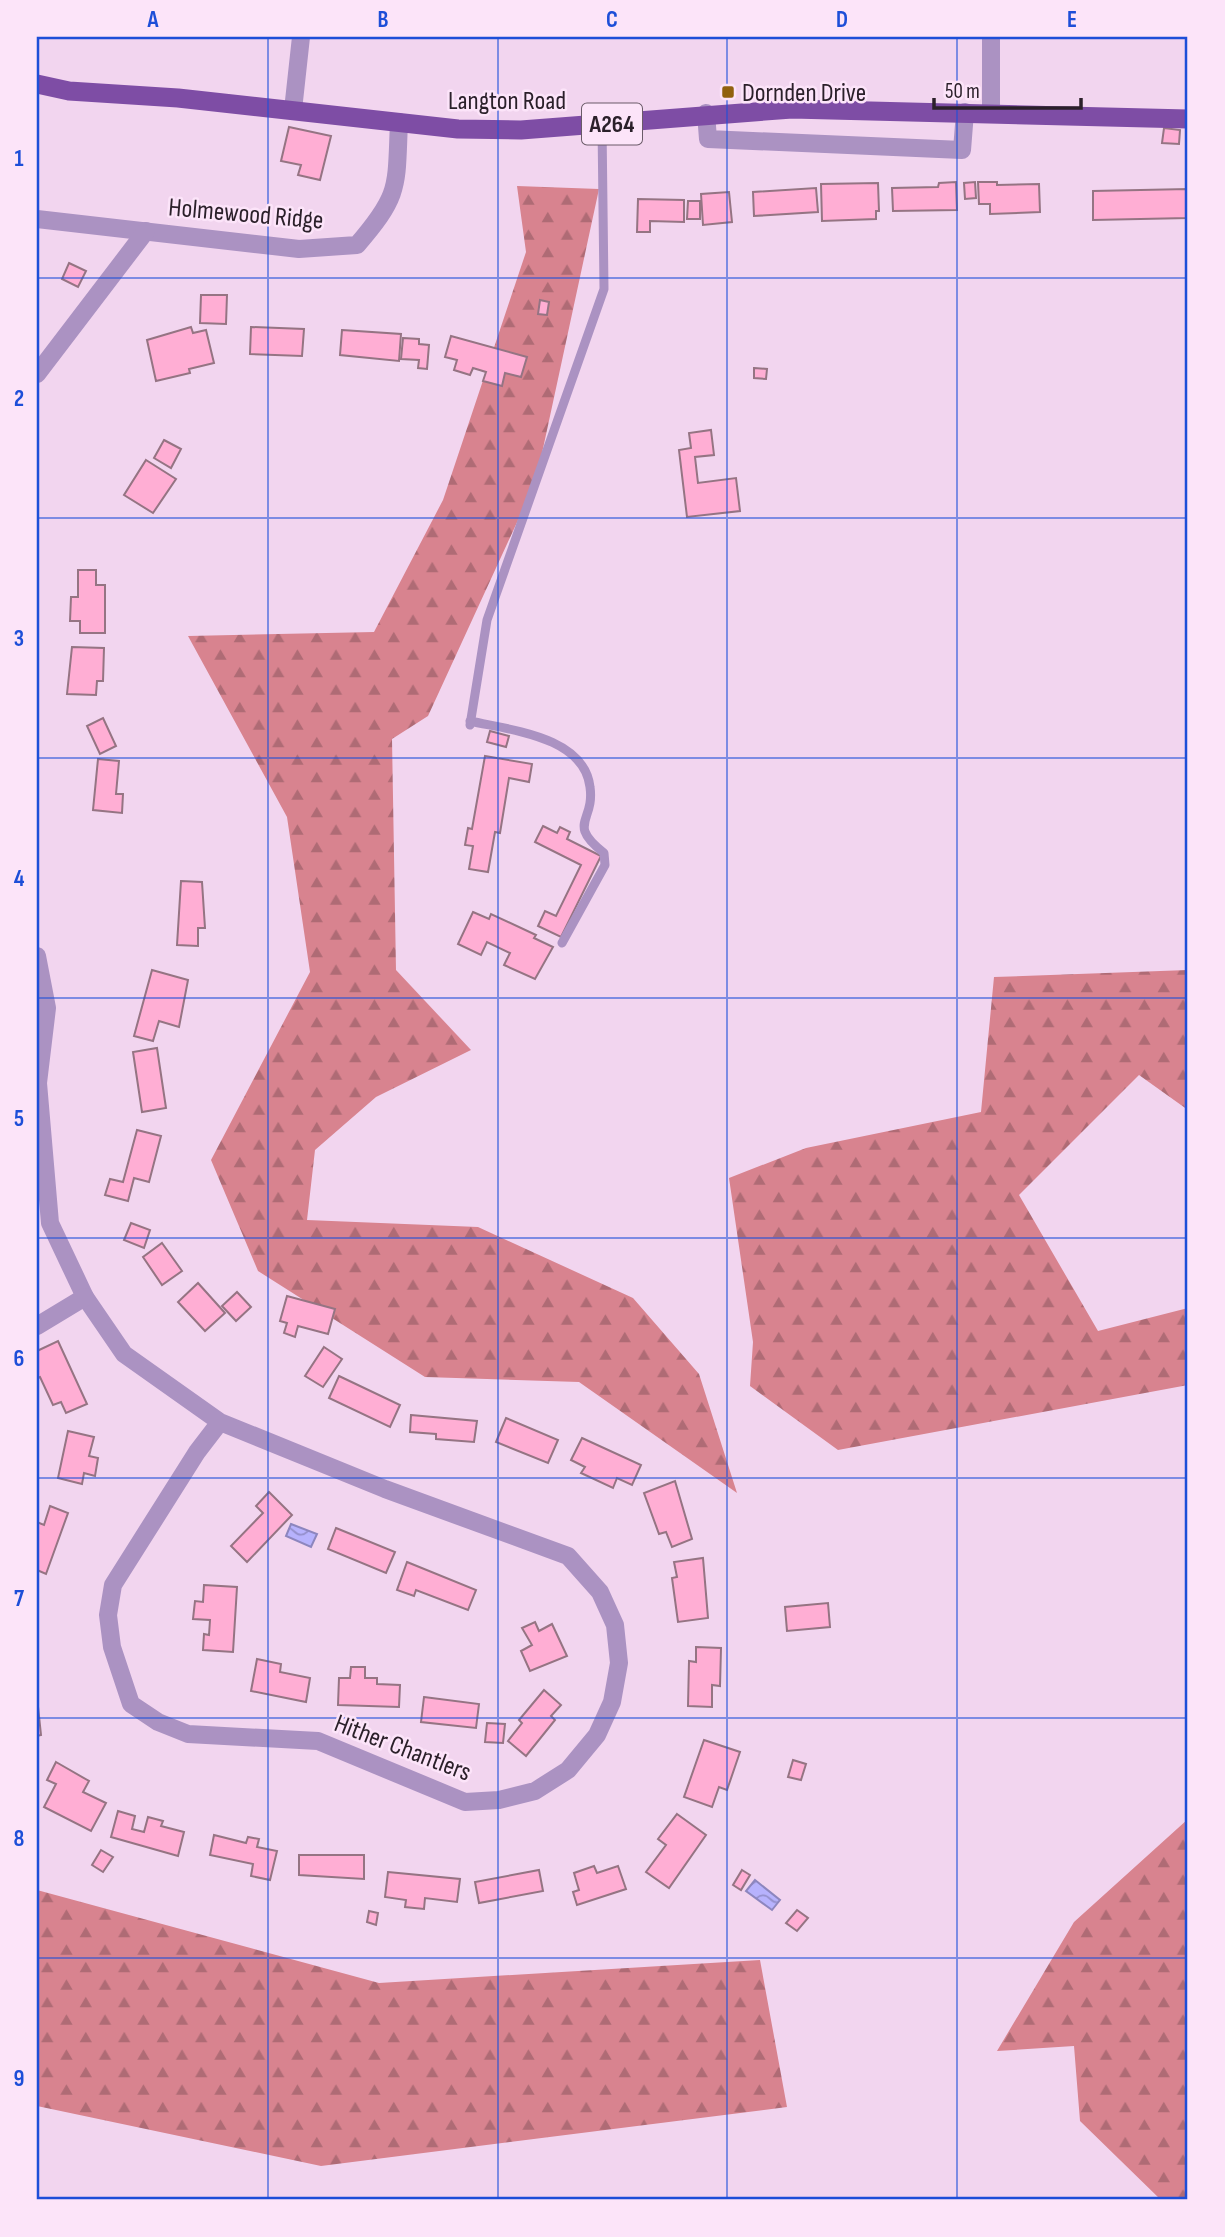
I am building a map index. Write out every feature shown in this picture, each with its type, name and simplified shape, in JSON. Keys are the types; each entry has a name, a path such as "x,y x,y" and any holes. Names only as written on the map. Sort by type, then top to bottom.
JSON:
{"main road":[{"name":"Langton Road","path":"37,84 69,91 293,110 458,129 508,130 602,125 706,113 792,109 1188,119"}],"street":[{"path":"293,110 301,37"},
{"path":"991,37 991,113"},
{"path":"706,113 708,139 962,150 965,112"},
{"name":"Holmewood Ridge","path":"37,219 299,249 357,245 386,211 396,186 399,122"},
{"path":"37,374 146,230"},
{"name":"Hither Chantlers","path":"37,956 47,1009 38,1083 50,1223 85,1297 124,1354 220,1422 385,1489 568,1556 600,1592 615,1625 619,1663 612,1702 597,1735 568,1770 535,1791 499,1800 464,1802 318,1741 188,1734 158,1722 131,1704 112,1647 108,1615 113,1585 197,1452 220,1422"},
{"path":"37,1326 85,1297"}],"lane":[{"path":"562,943 605,865 604,853 586,839 583,830 591,789 588,778 576,758 549,741 470,723 487,620 604,289 602,125"}],"green space":[{"path":"517,186 599,189 536,481 428,716 392,739 396,970 471,1050 376,1097 315,1150 307,1220 478,1227 633,1298 699,1374 737,1493 579,1382 425,1377 258,1271 211,1160 310,972 287,817 188,636 374,632 443,500 526,252"},
{"path":"1188,970 1188,1110 1139,1075 1019,1195 1098,1331 1188,1308 1188,1385 838,1450 750,1386 753,1342 729,1178 806,1148 981,1112 994,977"},
{"path":"1188,1819 1188,2198 1161,2200 1080,2121 1074,2046 997,2051 1074,1922"},
{"path":"37,1890 379,1983 760,1960 787,2107 321,2166 37,2106"}],"water":[{"path":"291,1524 317,1534 311,1547 286,1536"},
{"path":"755,1880 780,1900 772,1910 746,1891"}],"building":[{"path":"289,127 331,136 320,180 298,175 301,165 281,161"},
{"path":"1164,128 1180,130 1179,144 1162,143"},
{"path":"956,182 957,210 893,211 892,188 938,187 939,183"},
{"path":"975,182 976,198 965,199 964,183"},
{"path":"978,182 997,182 997,185 1039,184 1040,212 990,214 990,204 979,204"},
{"path":"878,183 879,211 876,211 876,219 822,221 821,184"},
{"path":"816,188 818,212 754,216 753,192"},
{"path":"1188,189 1188,218 1093,220 1093,191"},
{"path":"729,192 732,222 703,225 701,194"},
{"path":"638,199 684,200 684,222 650,221 650,232 637,232"},
{"path":"688,201 700,201 700,219 687,219"},
{"path":"69,263 86,271 78,287 62,279"},
{"path":"201,295 227,295 226,324 200,323"},
{"path":"540,300 549,302 547,315 538,314"},
{"path":"191,327 193,333 206,330 214,363 189,369 190,373 156,381 147,340"},
{"path":"251,327 304,329 302,356 250,354"},
{"path":"342,330 401,334 399,361 340,355"},
{"path":"451,336 527,357 521,377 505,373 502,386 483,381 486,372 473,368 470,375 454,370 457,360 445,357"},
{"path":"403,338 419,339 419,344 429,345 427,369 418,368 419,360 401,359"},
{"path":"754,368 767,369 766,379 754,378"},
{"path":"711,430 714,455 695,457 698,483 736,478 740,511 687,517 679,450 691,448 689,433"},
{"path":"164,440 181,449 171,468 154,458"},
{"path":"146,460 176,479 153,513 124,495"},
{"path":"78,570 96,570 96,585 105,585 105,633 80,633 80,621 70,621 71,597 78,597"},
{"path":"72,647 104,648 103,681 97,681 96,695 67,694"},
{"path":"103,718 116,746 100,754 87,726"},
{"path":"490,731 509,736 506,747 487,742"},
{"path":"485,756 532,764 529,782 509,778 500,833 495,832 488,872 469,869 473,846 465,845 468,828 472,829"},
{"path":"98,759 119,761 116,794 123,794 122,813 93,810"},
{"path":"543,826 557,833 560,827 570,832 567,839 601,856 561,937 538,926 545,911 556,916 581,865 535,842"},
{"path":"181,881 202,882 205,928 198,928 198,946 177,945"},
{"path":"473,912 489,919 491,914 536,935 534,938 553,947 535,979 504,965 510,953 487,942 481,955 458,944"},
{"path":"152,970 188,980 179,1027 159,1021 153,1041 134,1036"},
{"path":"157,1048 166,1108 142,1112 133,1052"},
{"path":"137,1130 161,1136 149,1182 134,1178 128,1201 105,1195 110,1179 123,1182"},
{"path":"131,1223 150,1230 144,1248 124,1240"},
{"path":"162,1243 182,1271 162,1285 143,1257"},
{"path":"198,1283 225,1313 205,1331 178,1302"},
{"path":"237,1292 251,1307 236,1321 222,1306"},
{"path":"287,1296 335,1309 328,1334 298,1326 295,1337 284,1333 287,1323 280,1321"},
{"path":"58,1341 87,1404 66,1413 61,1402 53,1405 40,1377 37,1378 37,1351"},
{"path":"324,1347 342,1359 323,1387 305,1376"},
{"path":"339,1376 400,1405 390,1427 329,1398"},
{"path":"411,1415 477,1421 474,1442 436,1439 436,1434 410,1432"},
{"path":"506,1418 558,1440 548,1463 496,1442"},
{"path":"68,1431 94,1437 89,1456 98,1458 95,1476 84,1473 82,1484 58,1478"},
{"path":"582,1438 641,1465 632,1485 617,1478 613,1488 581,1473 585,1467 571,1460"},
{"path":"675,1481 692,1539 672,1547 666,1532 659,1534 644,1493"},
{"path":"269,1492 292,1515 247,1562 231,1546 263,1513 256,1506"},
{"path":"50,1506 68,1513 46,1574 37,1570 37,1522 44,1525"},
{"path":"336,1528 395,1552 386,1573 328,1549"},
{"path":"703,1558 708,1618 678,1622 672,1578 677,1577 674,1562"},
{"path":"407,1562 476,1590 468,1610 416,1590 414,1596 397,1590"},
{"path":"204,1585 237,1587 233,1652 203,1650 204,1634 209,1635 210,1620 193,1619 195,1601 203,1602"},
{"path":"828,1603 830,1627 787,1631 785,1607"},
{"path":"535,1622 539,1631 552,1624 567,1656 530,1671 521,1651 532,1645 522,1628"},
{"path":"696,1647 721,1648 720,1686 712,1685 712,1707 688,1706 689,1661 696,1662"},
{"path":"257,1659 281,1664 280,1672 310,1678 306,1702 251,1691"},
{"path":"351,1667 365,1667 365,1678 377,1678 377,1684 400,1685 399,1707 338,1705 339,1678 350,1678"},
{"path":"544,1690 561,1705 551,1716 555,1720 526,1756 508,1741 522,1723 519,1720"},
{"path":"37,1697 41,1735 37,1736"},
{"path":"424,1697 479,1704 476,1728 421,1722"},
{"path":"487,1723 505,1724 503,1743 485,1742"},
{"path":"704,1740 740,1752 727,1790 719,1787 712,1807 684,1797"},
{"path":"793,1760 806,1764 801,1780 788,1777"},
{"path":"56,1762 89,1781 83,1792 106,1803 91,1831 44,1807 56,1784 47,1780"},
{"path":"118,1811 135,1816 132,1829 144,1832 148,1817 163,1821 161,1826 184,1832 178,1856 111,1837"},
{"path":"677,1814 706,1835 669,1888 646,1872 666,1845 658,1839"},
{"path":"214,1835 246,1843 248,1837 259,1839 257,1847 277,1851 270,1880 251,1876 253,1864 210,1855"},
{"path":"101,1850 113,1857 103,1872 92,1865"},
{"path":"299,1855 364,1855 364,1879 299,1875"},
{"path":"594,1866 597,1873 618,1866 626,1889 577,1905 573,1892 579,1890 574,1873"},
{"path":"539,1870 543,1891 479,1903 475,1882"},
{"path":"742,1870 750,1875 741,1890 733,1885"},
{"path":"388,1872 460,1879 457,1902 425,1898 424,1909 405,1907 406,1900 385,1897"},
{"path":"797,1910 808,1918 797,1931 786,1923"},
{"path":"369,1911 378,1913 376,1925 367,1922"}],"place":[{"name":"Dornden Drive","path":"728,92"}]}
